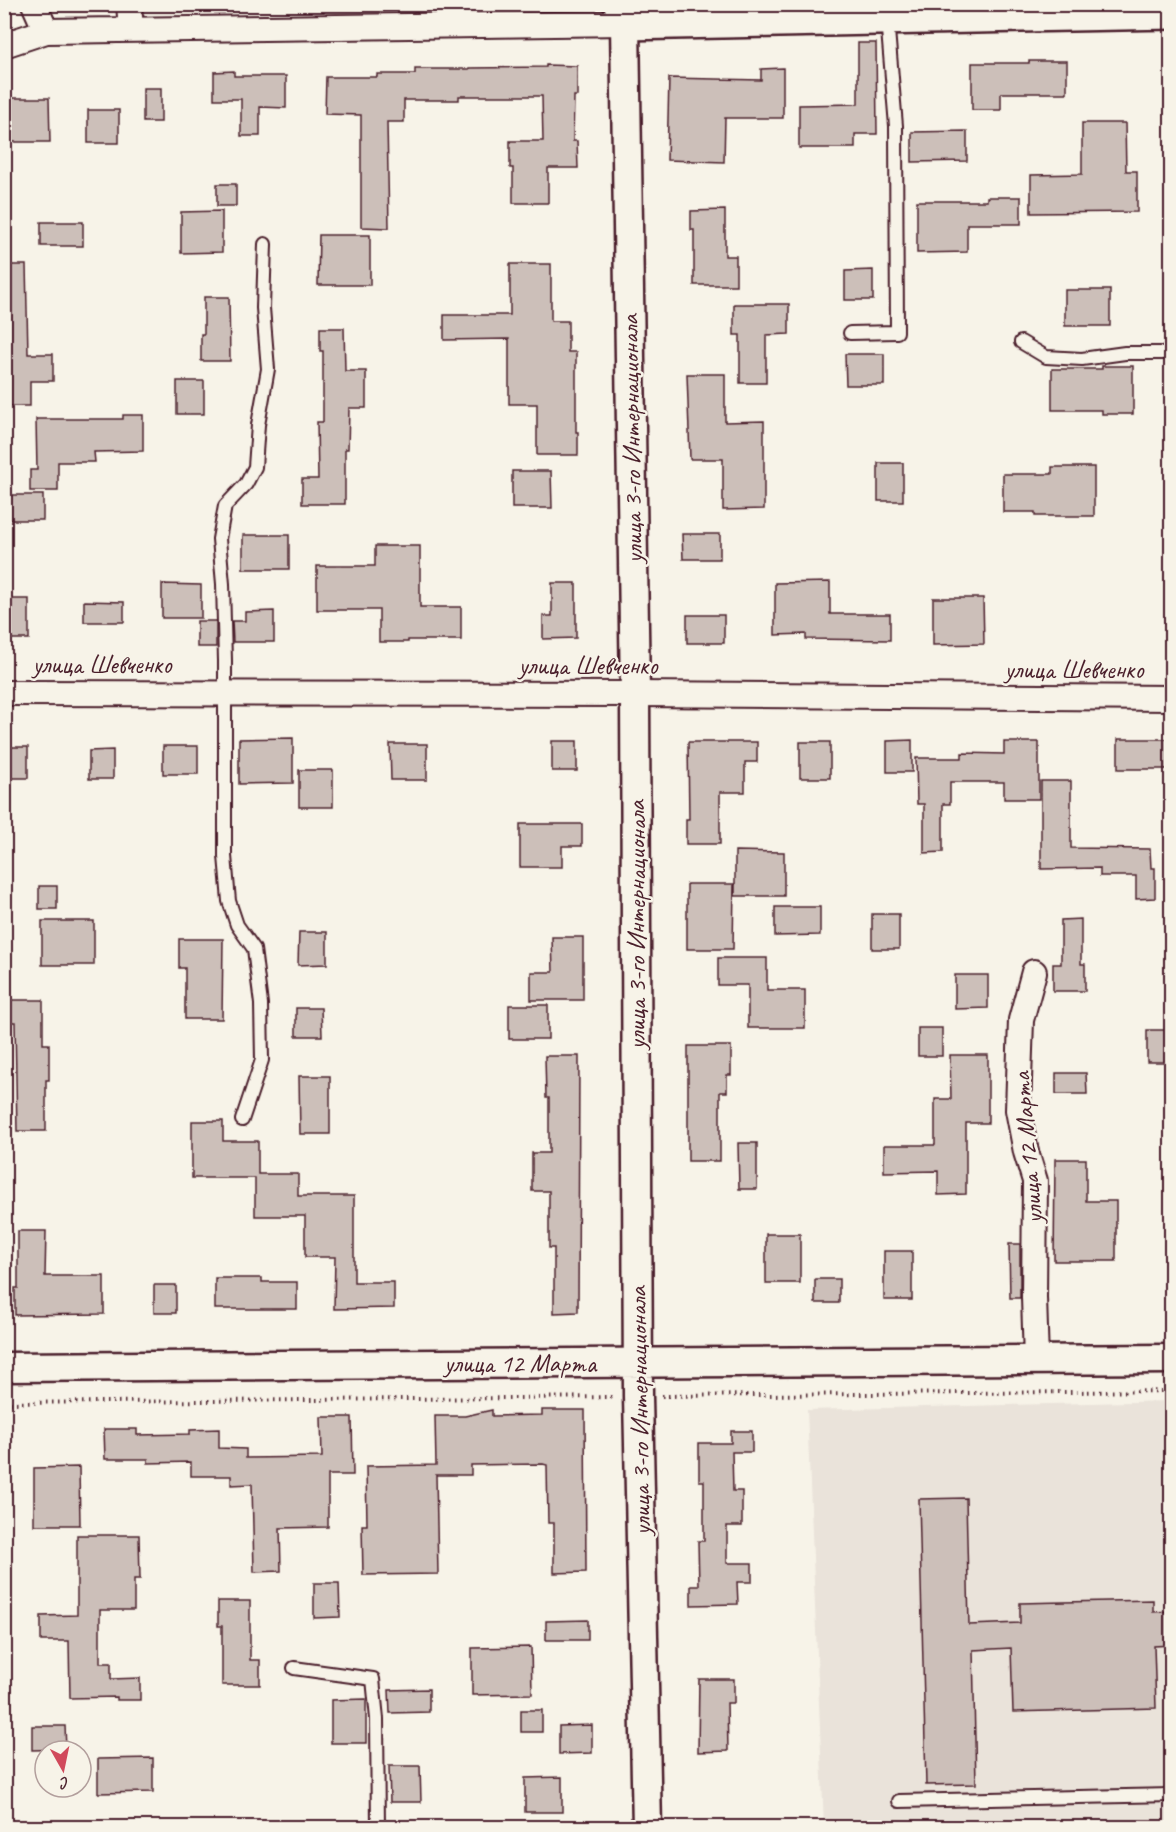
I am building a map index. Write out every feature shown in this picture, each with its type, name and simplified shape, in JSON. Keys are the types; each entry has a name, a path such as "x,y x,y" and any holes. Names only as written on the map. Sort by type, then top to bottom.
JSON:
{"main road":[{"path":"623,14 887,11 1172,12"}],"street":[{"path":"34,4 46,31"},
{"path":"129,4 131,30"},
{"path":"4,45 46,31 623,14"},
{"name":"улица 3-го Интернационала","path":"623,14 635,694 638,1396 647,1827"},
{"name":"улица Шевченко","path":"4,693 1172,698"},
{"name":"улица 12 Марта","path":"1034,972 1021,1020 1018,1110 1026,1152 1035,1181 1036,1361"},
{"name":"улица 12 Марта","path":"4,1367 1172,1359"}],"lane":[{"path":"850,333 897,332 896,126 887,11"},
{"path":"242,1120 262,1060 261,1004 254,949 237,925 229,901 225,856 223,584 219,539 225,506 246,484 255,467 258,425 268,369 263,308 266,244"},
{"path":"1021,342 1046,357 1082,359 1125,353 1172,353"},
{"path":"294,1668 373,1679 377,1719 378,1827"},
{"path":"899,1801 1172,1795"}],"path":[{"path":"4,1403 1172,1391"}],"shaded area":[{"path":"1171,1401 1171,1827 824,1827 807,1410"}],"building":[{"path":"858,43 876,43 877,134 855,134 855,148 799,148 799,105 858,104"},
{"path":"1029,61 1067,61 1067,93 1001,93 1001,110 972,110 972,63 1029,63"},
{"path":"546,65 577,66 573,141 577,141 578,168 548,168 548,203 513,203 513,168 510,168 510,141 543,141 542,96 459,96 459,100 404,100 404,122 387,122 389,228 361,227 361,115 325,114 326,77 415,74 415,69 546,67"},
{"path":"783,68 783,118 725,118 724,162 667,160 669,78 761,80 761,69"},
{"path":"234,71 234,76 286,76 286,108 260,107 260,136 241,136 241,99 214,99 214,72"},
{"path":"143,88 161,88 161,122 143,122"},
{"path":"4,98 49,98 50,142 4,142"},
{"path":"88,110 119,110 119,143 88,143"},
{"path":"1082,123 1125,123 1126,171 1137,171 1137,212 1031,213 1031,175 1082,174"},
{"path":"967,131 967,161 912,162 912,132"},
{"path":"217,184 236,184 236,206 217,206"},
{"path":"987,197 1021,197 1021,224 967,224 967,252 917,253 917,201 987,201"},
{"path":"725,210 725,256 736,256 736,285 694,285 694,230 691,230 691,211"},
{"path":"222,211 222,252 181,253 181,212"},
{"path":"41,222 83,222 83,246 41,246"},
{"path":"319,235 370,235 370,285 318,285"},
{"path":"510,264 551,264 551,321 568,321 568,352 576,352 578,455 537,455 537,404 509,404 509,339 444,340 444,315 510,315"},
{"path":"4,265 26,265 28,354 53,354 53,381 30,381 30,406 4,406"},
{"path":"873,270 873,300 845,300 845,271"},
{"path":"1065,290 1110,290 1110,326 1065,326"},
{"path":"204,297 229,297 230,361 201,361"},
{"path":"734,304 789,304 789,334 766,335 766,383 740,383 740,335 734,335"},
{"path":"320,328 344,328 345,371 366,371 366,408 349,408 348,449 345,449 345,504 302,504 302,479 318,479 317,422 323,422 323,351 320,351"},
{"path":"845,354 884,354 884,385 846,385"},
{"path":"1102,366 1133,366 1133,414 1102,414 1102,410 1052,410 1052,369 1102,369"},
{"path":"687,374 725,374 725,422 764,421 764,509 723,510 723,459 690,459"},
{"path":"177,381 204,381 204,414 177,414"},
{"path":"123,415 143,415 143,451 94,452 95,462 58,462 58,491 30,491 30,470 37,470 36,419 123,419"},
{"path":"878,463 903,463 903,501 878,501"},
{"path":"1052,467 1094,467 1094,516 1035,516 1035,512 1003,512 1003,474 1052,474"},
{"path":"512,471 551,471 552,508 512,508"},
{"path":"4,495 43,495 43,520 4,520"},
{"path":"682,534 720,534 720,559 683,559"},
{"path":"243,535 289,535 289,569 243,569"},
{"path":"375,546 420,546 420,607 461,607 461,640 379,642 379,610 317,610 317,566 375,566"},
{"path":"830,582 830,614 890,614 890,640 806,639 806,634 775,635 775,583"},
{"path":"552,583 576,583 576,638 543,639 543,616 552,616"},
{"path":"162,584 201,585 201,618 162,618"},
{"path":"933,598 983,598 984,644 933,645"},
{"path":"4,599 29,599 29,639 4,639"},
{"path":"84,601 124,602 124,622 84,622"},
{"path":"274,611 274,642 233,642 232,621 245,621 245,612"},
{"path":"687,615 724,615 724,643 687,643"},
{"path":"197,621 216,621 216,647 197,647"},
{"path":"293,738 293,783 239,784 239,739"},
{"path":"1118,739 1172,739 1172,769 1118,769"},
{"path":"912,740 912,772 887,772 887,741"},
{"path":"552,741 577,741 577,771 552,771"},
{"path":"688,742 757,742 757,762 745,762 745,792 720,792 720,844 686,844 686,819 689,819"},
{"path":"800,742 830,742 830,778 800,778"},
{"path":"1004,742 1039,742 1039,799 1004,799 1004,782 950,782 950,804 943,804 943,852 924,853 924,804 917,804 916,758 962,758 962,753 1004,754"},
{"path":"390,744 427,744 427,780 391,780"},
{"path":"163,746 198,746 198,774 163,774"},
{"path":"8,747 28,747 28,778 8,778"},
{"path":"113,750 113,779 89,779 89,751"},
{"path":"299,770 333,770 333,807 299,807"},
{"path":"1041,781 1071,781 1071,848 1150,849 1151,868 1155,868 1155,898 1136,899 1136,876 1100,876 1100,868 1041,869"},
{"path":"520,824 582,824 582,846 562,846 562,867 520,867"},
{"path":"735,851 784,852 784,896 735,896"},
{"path":"687,884 734,884 733,949 687,949"},
{"path":"39,886 57,886 57,909 39,909"},
{"path":"775,907 820,907 820,935 775,936"},
{"path":"872,914 899,914 899,949 872,949"},
{"path":"1081,919 1081,964 1085,964 1085,991 1053,991 1053,964 1061,964 1061,920"},
{"path":"42,921 94,921 94,965 42,965"},
{"path":"299,932 327,932 327,964 298,965"},
{"path":"552,937 583,937 583,1000 531,1000 531,972 553,972"},
{"path":"179,939 223,939 222,1019 185,1019 185,968 179,968"},
{"path":"718,958 767,958 767,990 805,990 805,1028 748,1028 748,985 718,985"},
{"path":"955,975 988,975 988,1008 955,1009"},
{"path":"10,1000 43,1000 43,1044 49,1044 46,1131 17,1131 15,1022 10,1022"},
{"path":"509,1005 548,1005 548,1039 509,1039"},
{"path":"296,1008 321,1008 322,1036 296,1036"},
{"path":"918,1028 942,1028 942,1056 918,1056"},
{"path":"1147,1030 1172,1030 1172,1062 1147,1062"},
{"path":"688,1046 731,1046 731,1075 727,1075 727,1092 720,1092 720,1161 688,1161"},
{"path":"950,1055 988,1055 988,1123 966,1123 966,1194 938,1195 938,1171 884,1172 884,1145 935,1145 935,1099 951,1099"},
{"path":"545,1056 579,1056 578,1312 554,1313 554,1248 549,1248 549,1191 532,1191 532,1153 549,1153 549,1098 546,1098"},
{"path":"1056,1073 1086,1073 1087,1094 1056,1094"},
{"path":"299,1076 330,1076 330,1134 300,1134"},
{"path":"192,1121 223,1121 223,1141 258,1141 258,1174 298,1174 298,1196 354,1196 354,1282 394,1282 394,1308 334,1309 335,1257 305,1257 305,1216 255,1216 255,1178 192,1178"},
{"path":"738,1143 757,1143 757,1189 739,1189"},
{"path":"1055,1159 1086,1159 1086,1201 1116,1201 1116,1261 1054,1261"},
{"path":"18,1231 46,1231 45,1276 104,1276 104,1314 15,1315 15,1288 18,1288"},
{"path":"766,1234 800,1234 800,1283 766,1283"},
{"path":"1009,1244 1020,1244 1020,1298 1010,1298"},
{"path":"884,1251 912,1251 912,1300 884,1300"},
{"path":"215,1278 262,1278 262,1282 297,1282 297,1309 215,1309"},
{"path":"815,1279 839,1279 839,1303 815,1303"},
{"path":"154,1285 176,1285 176,1313 154,1313"},
{"path":"492,1410 492,1416 542,1415 542,1410 585,1410 586,1572 554,1573 554,1523 548,1523 547,1465 543,1464 471,1465 471,1475 436,1475 438,1574 363,1575 362,1525 367,1525 366,1466 436,1465 435,1416 465,1416"},
{"path":"321,1417 352,1417 353,1475 328,1475 328,1527 280,1528 281,1571 254,1572 252,1484 231,1485 231,1476 191,1476 191,1462 148,1463 148,1459 105,1459 104,1429 137,1429 137,1435 190,1434 190,1430 219,1429 219,1448 246,1449 246,1458 322,1457"},
{"path":"731,1431 752,1431 752,1452 732,1452 733,1491 742,1491 742,1526 727,1526 727,1563 752,1563 752,1582 737,1582 738,1604 691,1605 691,1586 699,1586 698,1541 704,1541 704,1481 699,1481 699,1443 731,1443"},
{"path":"79,1467 80,1525 34,1525 34,1468"},
{"path":"966,1498 969,1625 1020,1623 1020,1603 1153,1600 1153,1612 1172,1611 1172,1645 1154,1646 1156,1708 1013,1712 1011,1648 973,1650 976,1784 926,1785 919,1499"},
{"path":"77,1535 139,1535 140,1579 134,1579 134,1610 100,1610 100,1663 111,1663 111,1679 140,1678 140,1700 117,1700 117,1697 70,1698 69,1641 41,1641 41,1616 77,1615"},
{"path":"314,1583 339,1583 340,1617 314,1618"},
{"path":"218,1601 250,1601 250,1660 260,1660 260,1685 222,1685 222,1626 218,1626"},
{"path":"588,1620 588,1640 546,1640 546,1621"},
{"path":"531,1647 532,1694 472,1695 472,1648"},
{"path":"699,1679 734,1679 734,1703 727,1703 728,1751 698,1752"},
{"path":"429,1689 429,1712 390,1713 389,1690"},
{"path":"366,1699 366,1743 331,1743 331,1700"},
{"path":"521,1710 542,1710 542,1732 521,1732"},
{"path":"592,1725 592,1753 559,1754 559,1726"},
{"path":"32,1726 65,1726 66,1739 33,1739 32,1750"},
{"path":"153,1758 153,1792 98,1793 98,1759"},
{"path":"389,1766 420,1766 421,1802 390,1802"},
{"path":"562,1777 562,1812 525,1812 525,1778"}]}
